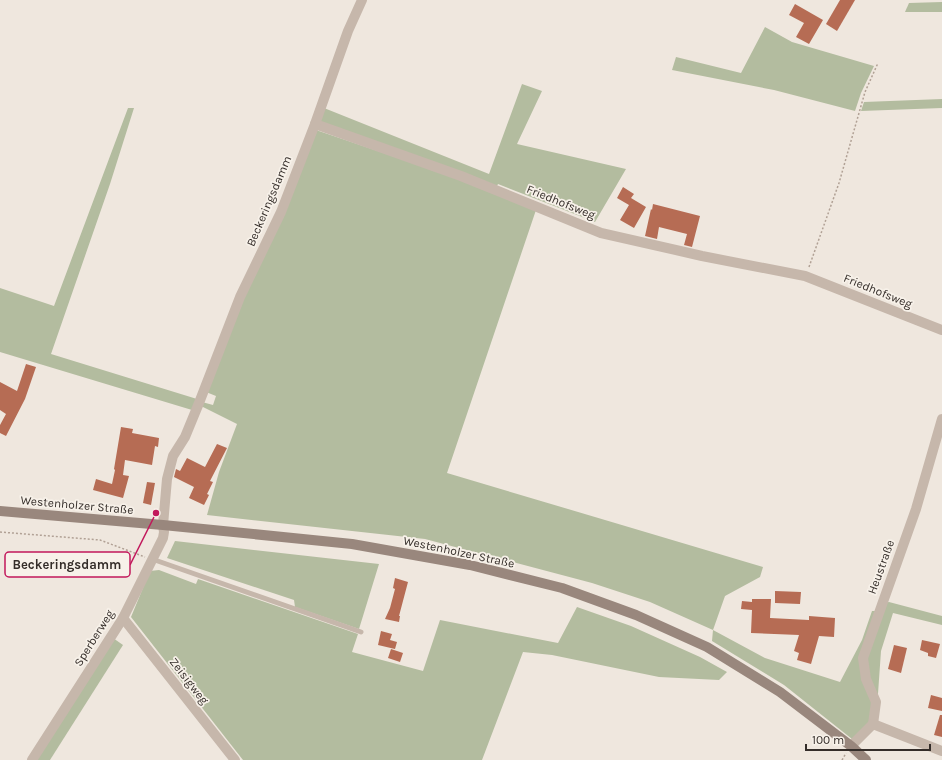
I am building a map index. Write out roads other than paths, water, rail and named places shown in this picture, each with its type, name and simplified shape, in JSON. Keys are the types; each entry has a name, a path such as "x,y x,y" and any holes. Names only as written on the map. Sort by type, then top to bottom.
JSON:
{"main road":[{"name":"Westenholzer Straße","path":"0,512 163,524 352,544 470,566 562,588 636,615 707,647 780,692 851,746 866,760"}],"street":[{"name":"Beckeringsdamm","path":"163,524 167,479 173,456 185,437 240,297 281,212 315,124 348,31 362,0"},
{"name":"Friedhofsweg","path":"315,124 461,176 601,232 702,256 805,276 942,330"},
{"name":"Heustraße","path":"873,724 876,702 866,679 863,658 916,509 942,419"},
{"name":"Sperberweg","path":"32,760 123,618 163,538 163,524"},
{"name":"Zeisigweg","path":"123,618 235,760"},
{"path":"851,746 873,724 942,751"}],"lane":[{"path":"152,559 361,632"}],"place":[{"name":"Beckeringsdamm","path":"156,513"}]}
